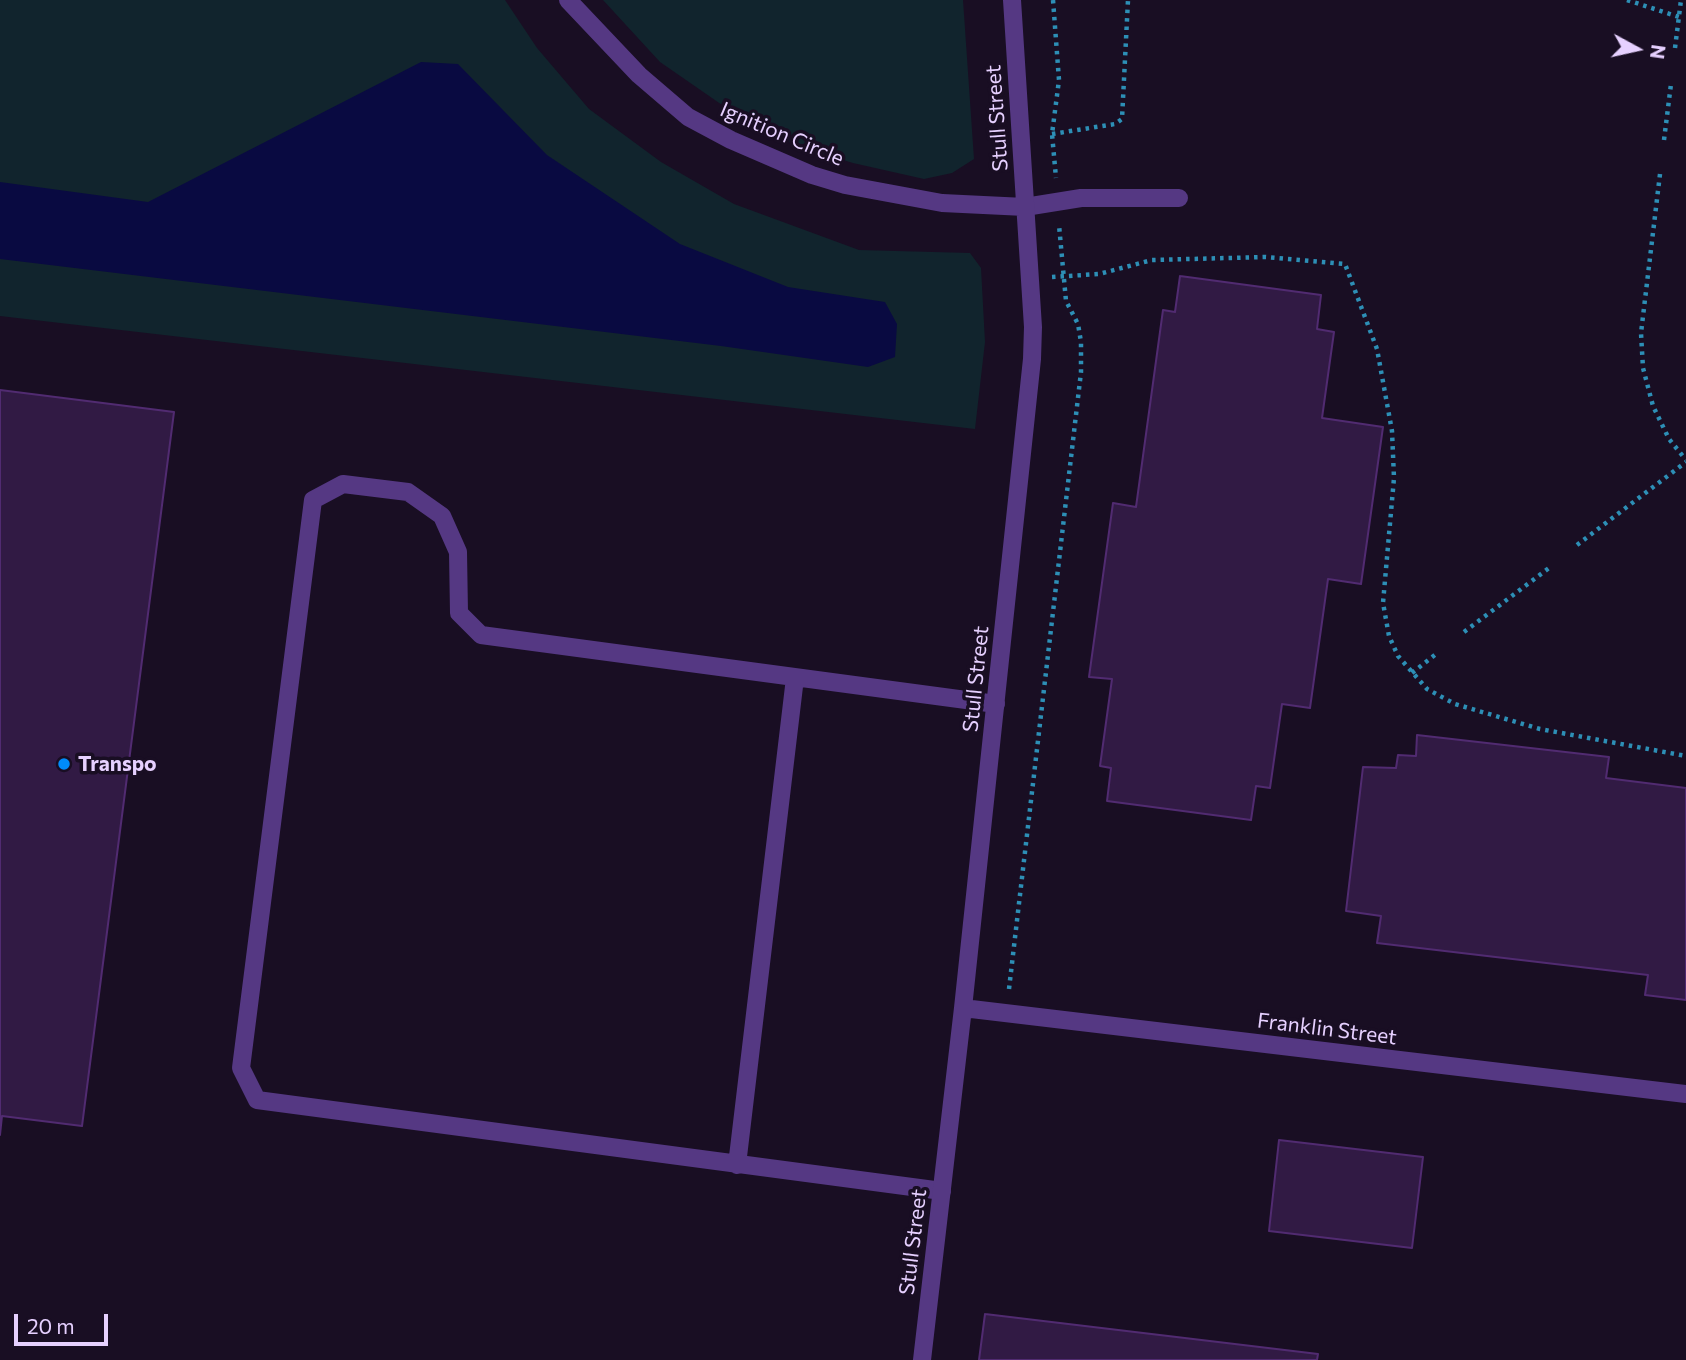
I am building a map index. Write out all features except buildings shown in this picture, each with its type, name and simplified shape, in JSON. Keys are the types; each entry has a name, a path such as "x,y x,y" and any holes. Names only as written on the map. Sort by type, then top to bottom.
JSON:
{"street":[{"name":"Ignition Circle","path":"568,0 639,75 688,117 731,140 812,175 845,185 942,203 1025,207 1081,198 1179,198"},
{"name":"Stull Street","path":"922,1360 963,1008 1032,359 1012,0"},
{"path":"942,1191 257,1101 241,1068 313,500 343,484 408,492 442,516 458,552 459,613 481,635 996,704"},
{"path":"737,1165 794,678"},
{"name":"Franklin Street","path":"963,1008 1686,1094"}],"path":[{"path":"1053,0 1059,98 1052,134 1054,155"},
{"path":"1052,134 1115,124 1122,120 1128,0"},
{"path":"1627,0 1679,17"},
{"path":"1675,48 1681,0"},
{"path":"1664,141 1671,84"},
{"path":"1577,545 1686,461 1669,439 1653,406 1643,368 1640,333 1660,174"},
{"path":"1009,990 1081,372 1081,342 1078,324 1066,301 1060,241"},
{"path":"1049,277 1099,274 1152,260 1266,257 1345,264 1364,311 1386,386 1394,478 1383,603 1389,636 1398,656 1427,689 1455,704 1540,729 1686,756"},
{"path":"1464,632 1549,568"},
{"path":"1412,673 1436,654"}],"shaded area":[{"path":"0,0 505,0 537,48 589,109 661,162 734,204 859,250 970,253 981,268 985,342 975,429 0,316"},
{"path":"603,0 963,0 974,159 952,173 924,179 853,163 797,146 738,116 660,62"},
{"path":"421,62 458,64 547,155 680,244 788,287 885,302 897,324 895,357 868,367 721,346 0,259 0,182 148,202"}],"place":[{"name":"Transpo","path":"64,764"}]}
